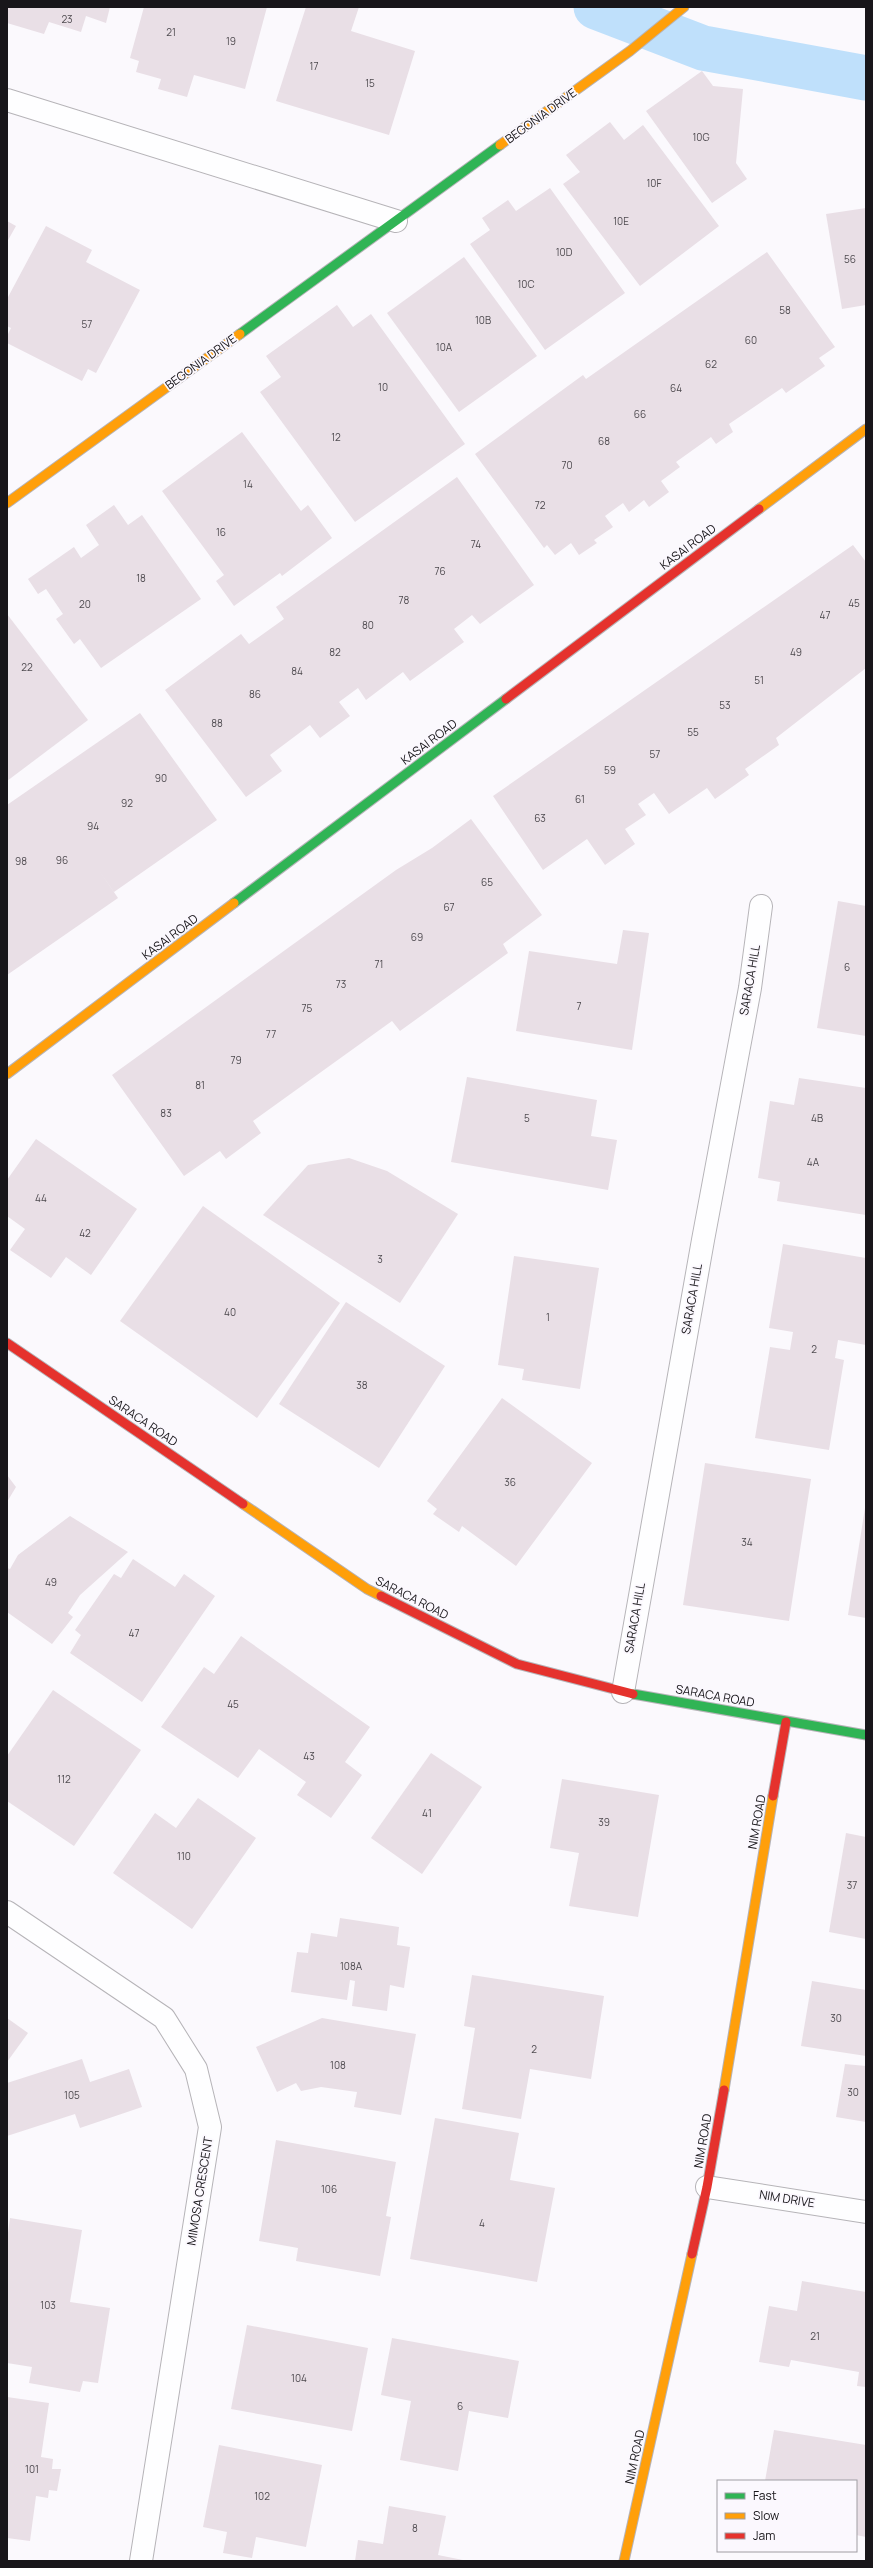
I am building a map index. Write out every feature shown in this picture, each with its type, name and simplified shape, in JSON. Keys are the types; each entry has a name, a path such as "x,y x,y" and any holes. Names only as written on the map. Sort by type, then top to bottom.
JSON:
{"street":[{"name":"BEGONIA DRIVE","path":"7,503 630,51 684,7"},
{"path":"7,100 396,220"},
{"name":"KASAI ROAD","path":"7,1074 866,429"},
{"name":"SARACA HILL","path":"623,1692 703,1240 750,988 761,906"},
{"name":"SARACA ROAD","path":"7,1343 367,1589 517,1664 623,1692 866,1736"},
{"name":"NIM ROAD","path":"624,2561 707,2187 786,1722"},
{"name":"MIMOSA CRESCENT","path":"7,1912 164,2018 196,2069 210,2127 141,2561"},
{"name":"NIM DRIVE","path":"707,2187 866,2212"}],"building":[{"path":"7,7 110,7 106,23 86,16 81,32 49,22 44,34 7,23"},
{"path":"144,7 267,7 245,89 194,75 187,97 158,89 161,79 136,72 139,61 130,58"},
{"path":"306,7 359,7 351,31 415,51 389,135 276,101"},
{"path":"702,71 713,86 743,89 736,163 747,179 712,203 646,111"},
{"path":"610,122 624,140 643,125 719,226 640,286 563,184 580,172 566,155"},
{"path":"550,188 625,293 545,350 470,244 490,230 482,218 508,200 516,211"},
{"path":"866,208 866,305 842,309 826,214"},
{"path":"7,221 16,226 7,242"},
{"path":"46,226 92,250 86,262 140,290 96,373 88,369 82,381 7,343 7,336 11,328 7,326 7,299"},
{"path":"767,252 835,347 819,358 825,366 786,393 782,388 729,424 733,432 716,444 711,437 676,462 680,467 661,481 669,492 649,507 644,500 629,512 623,503 605,516 613,527 594,540 597,543 579,555 571,543 555,555 547,545 544,548 475,454 583,375 586,379"},
{"path":"464,257 537,356 459,412 387,313"},
{"path":"337,305 353,327 371,314 465,444 355,522 260,392 281,377 266,356"},
{"path":"242,432 301,511 308,505 332,538 282,576 280,573 234,606 216,581 224,575 162,491"},
{"path":"457,477 534,585 480,624 472,615 454,629 464,642 410,681 403,672 366,700 358,688 339,702 350,716 320,738 310,725 270,755 282,771 246,797 165,690 241,634 249,644 284,619 276,607"},
{"path":"114,505 128,525 142,515 201,599 101,668 80,639 74,644 56,619 63,614 46,589 38,594 28,579 74,547 81,558 99,545 86,525"},
{"path":"853,545 866,562 866,668 776,738 779,745 745,769 749,775 715,799 707,788 669,814 654,793 638,804 646,815 625,829 635,844 605,865 587,839 543,870 493,796"},
{"path":"7,614 88,720 7,781"},
{"path":"140,713 217,820 114,892 96,866 118,898 7,975 7,805"},
{"path":"471,819 542,915 503,944 508,953 400,1031 392,1021 253,1121 261,1133 226,1159 220,1151 184,1176 112,1075 396,870 432,848"},
{"path":"838,901 866,906 866,1036 817,1028"},
{"path":"623,930 649,933 632,1050 516,1031 529,951 617,964"},
{"path":"467,1077 597,1100 591,1136 617,1140 608,1190 451,1162"},
{"path":"799,1078 866,1088 866,1215 777,1201 780,1182 758,1178 770,1101 794,1105"},
{"path":"36,1139 137,1209 91,1275 66,1257 51,1278 10,1250 25,1229 7,1216 7,1180"},
{"path":"349,1158 387,1171 458,1214 400,1303 263,1215 308,1165"},
{"path":"203,1206 340,1303 257,1418 120,1321"},
{"path":"783,1244 866,1258 866,1345 838,1340 835,1358 844,1360 829,1450 755,1438 770,1347 790,1350 793,1332 769,1328"},
{"path":"514,1256 599,1268 580,1389 522,1380 524,1369 498,1365"},
{"path":"346,1302 445,1366 379,1468 279,1404"},
{"path":"502,1398 592,1463 516,1566 462,1526 459,1532 433,1514 437,1509 427,1501"},
{"path":"705,1463 811,1479 789,1621 683,1605"},
{"path":"7,1475 16,1487 7,1502"},
{"path":"866,1508 866,1618 848,1615"},
{"path":"70,1516 128,1552 80,1595 68,1613 73,1617 52,1644 7,1612 7,1568 10,1569 18,1555"},
{"path":"133,1559 175,1587 184,1574 215,1596 142,1702 70,1653 81,1635 75,1630 114,1574 121,1578"},
{"path":"241,1636 370,1727 345,1762 362,1775 331,1818 297,1795 306,1782 259,1749 238,1778 161,1727 204,1667 214,1674"},
{"path":"53,1690 141,1750 74,1846 7,1801 7,1756"},
{"path":"431,1753 482,1787 422,1874 371,1838"},
{"path":"562,1779 659,1795 638,1917 569,1906 579,1853 550,1848"},
{"path":"198,1798 256,1838 192,1929 113,1873 155,1813 176,1828"},
{"path":"846,1833 866,1837 866,1939 829,1932"},
{"path":"340,1918 399,1927 397,1945 410,1947 404,1988 390,1985 387,2011 352,2006 355,1981 350,1980 347,2000 291,1992 297,1952 308,1953 311,1933 337,1937"},
{"path":"472,1975 604,1996 591,2079 530,2069 521,2119 462,2109 475,2028 464,2026"},
{"path":"812,1981 866,1990 866,2056 801,2046"},
{"path":"7,2018 28,2033 7,2062"},
{"path":"322,2018 416,2034 401,2115 354,2107 357,2092 321,2087 301,2091 296,2083 277,2092 256,2047"},
{"path":"82,2059 90,2082 129,2069 142,2107 80,2128 75,2114 7,2136 7,2083"},
{"path":"845,2064 866,2066 866,2122 836,2117"},
{"path":"435,2118 519,2133 510,2180 555,2188 537,2282 410,2259"},
{"path":"276,2140 396,2162 386,2216 391,2217 380,2276 296,2261 298,2248 259,2241"},
{"path":"10,2218 82,2230 70,2302 110,2308 98,2383 83,2381 80,2392 29,2383 32,2367 7,2363 7,2240"},
{"path":"802,2281 866,2292 866,2387 857,2386 859,2372 791,2360 789,2367 759,2362 769,2306 797,2311"},
{"path":"247,2325 368,2348 352,2431 231,2409"},
{"path":"392,2338 519,2361 508,2418 469,2411 458,2471 400,2460 411,2401 381,2395"},
{"path":"7,2397 49,2403 41,2457 53,2459 52,2469 61,2469 57,2491 49,2490 48,2498 36,2496 30,2541 7,2538"},
{"path":"774,2430 866,2445 866,2537 857,2535 857,2480 765,2480"},
{"path":"219,2445 322,2465 306,2547 256,2537 252,2558 223,2553 227,2532 203,2527"},
{"path":"389,2506 446,2516 438,2555 468,2561 355,2561 358,2540 383,2544"}],"waterway":[{"path":"596,7 703,48 866,78"}],"traffic: fast":[{"path":"240,334 500,145"},
{"path":"234,903 506,699"},
{"path":"633,1694 866,1735"}],"traffic: slow":[{"path":"500,145 630,51 684,7"},
{"path":"7,503 240,334"},
{"path":"759,509 866,429"},
{"path":"7,1074 234,903"},
{"path":"243,1504 367,1589 381,1596"},
{"path":"724,2090 773,1796"},
{"path":"624,2561 692,2254"}],"traffic: jam":[{"path":"506,699 759,509"},
{"path":"7,1343 243,1504"},
{"path":"381,1596 517,1664 633,1694"},
{"path":"773,1796 786,1722"},
{"path":"692,2254 707,2187 724,2090"}]}
